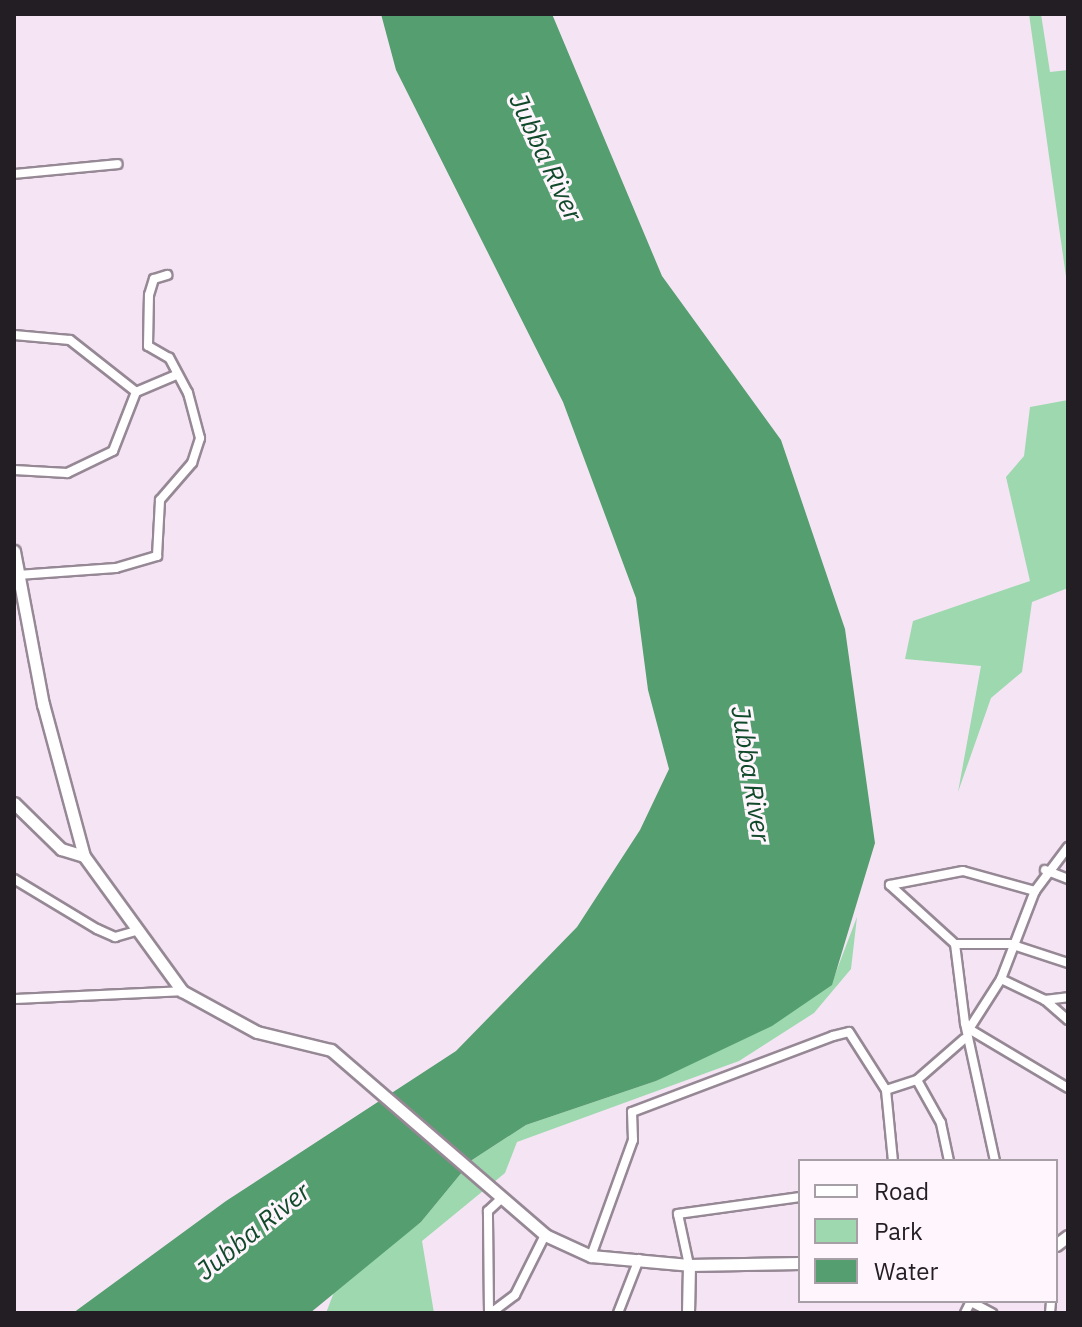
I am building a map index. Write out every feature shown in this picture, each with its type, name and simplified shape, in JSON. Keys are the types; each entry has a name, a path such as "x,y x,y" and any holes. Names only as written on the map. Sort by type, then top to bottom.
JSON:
{"main road":[{"path":"14,551 84,856 133,932 182,991 257,1032 331,1050 370,1077 475,1178 545,1235 591,1256 689,1265 798,1263"},
{"path":"14,803 61,849 84,856"},
{"path":"688,1313 689,1265"}],"street":[{"path":"14,174 118,164"},
{"path":"18,575 116,568 157,556 160,500 170,480 192,463 200,438 169,358 148,346 149,295 154,279 167,275"},
{"path":"14,335 70,340 136,392"},
{"path":"14,470 67,473 113,451 136,392 176,375"},
{"path":"967,1026 1001,979 1010,944 1045,870 1068,847"},
{"path":"1045,870 1068,879"},
{"path":"994,1159 964,1039 967,1026 955,944 890,885 963,871 1035,891"},
{"path":"14,879 97,929 115,937 133,932"},
{"path":"955,944 1010,944 1068,963"},
{"path":"1001,979 1045,1000 1068,1020"},
{"path":"14,999 182,991"},
{"path":"1045,1000 1068,997"},
{"path":"967,1026 1068,1088"},
{"path":"591,1256 633,1140 632,1112 849,1032 886,1090 893,1159"},
{"path":"886,1090 917,1080 964,1039"},
{"path":"917,1080 941,1123 949,1159"},
{"path":"689,1265 678,1214 798,1197"},
{"path":"490,1313 488,1211 501,1199"},
{"path":"490,1313 515,1295 545,1235"},
{"path":"618,1313 639,1258"},
{"path":"974,1303 992,1313"}],"green space":[{"path":"1029,14 1041,14 1050,72 1068,70 1068,291"},
{"path":"1068,400 1068,588 1032,602 1022,672 991,698 958,792 981,666 905,659 913,621 1030,581 1006,477 1024,456 1030,407"},
{"path":"857,917 851,969 814,1013 739,1061 517,1142 505,1173 422,1241 434,1313 326,1313 336,1287 421,1222 472,1160 526,1125 656,1081 831,985"}],"water":[{"name":"Jubba River","path":"381,14 552,14 662,276 781,440 845,629 875,843 832,985 772,1026 656,1081 526,1125 472,1160 421,1222 310,1313 73,1313 226,1201 456,1051 577,927 640,830 669,769 648,690 636,598 563,402 396,70"}]}
